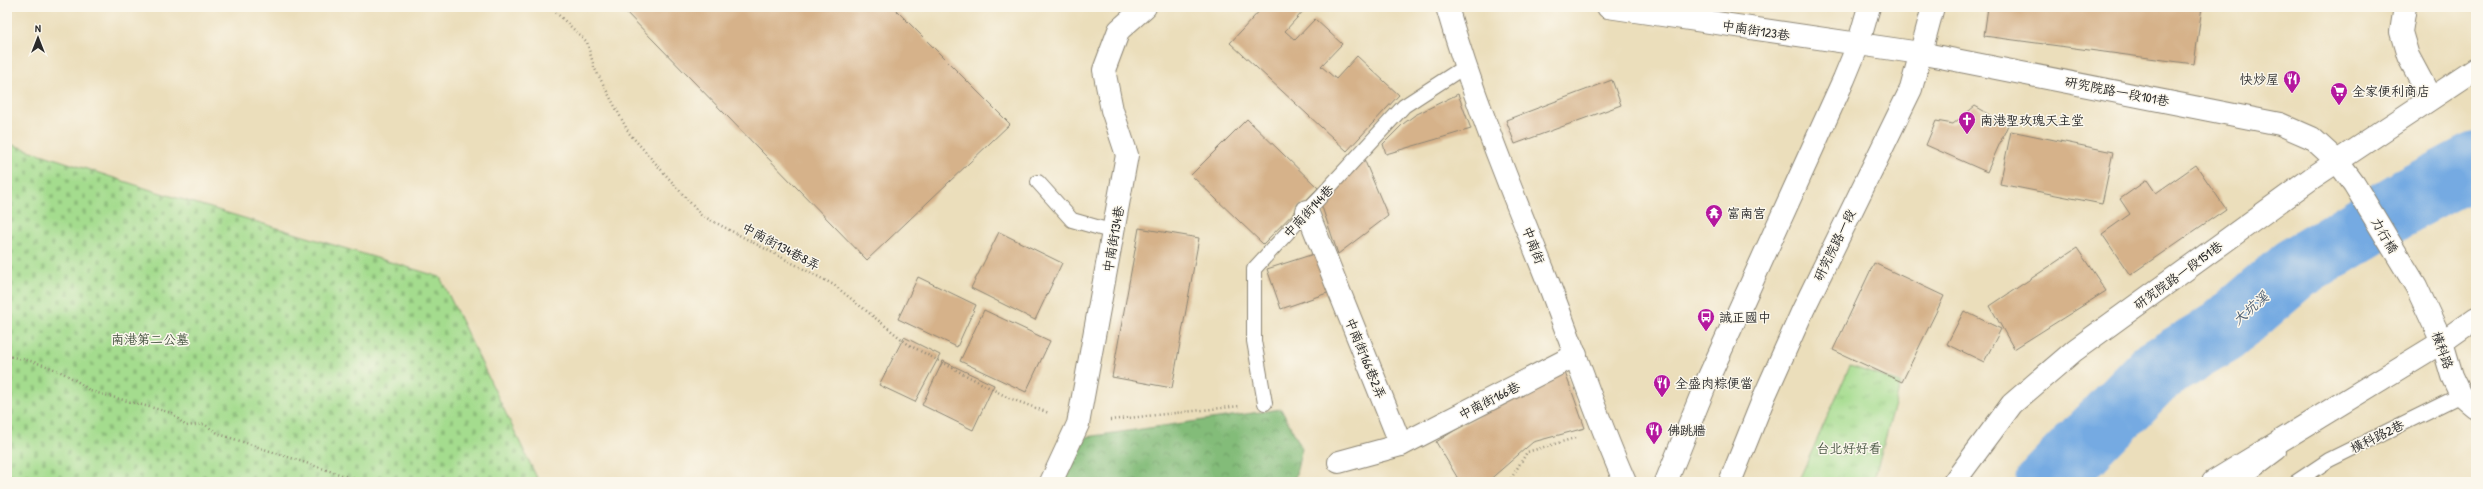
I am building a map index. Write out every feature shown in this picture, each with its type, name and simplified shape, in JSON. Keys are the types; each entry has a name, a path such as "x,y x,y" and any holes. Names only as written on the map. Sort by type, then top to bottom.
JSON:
{"street":[{"name":"中南街134巷","path":"1051,482 1078,424 1128,154 1112,110 1104,70 1119,30 1145,7"},
{"name":"中南街","path":"1446,7 1464,67 1576,356 1602,430 1625,482"},
{"name":"中南街123巷","path":"1608,7 1858,45"},
{"path":"1666,482 1707,381 1858,45 1869,7"},
{"name":"研究院路一段","path":"1730,482 1765,395 1803,310 1910,88 1933,7"},
{"path":"2405,7 2401,32 2408,56 2430,98 2476,69"},
{"name":"研究院路一段101巷","path":"1858,45 1920,53 2280,124 2312,138 2337,161 2354,184"},
{"name":"研究院路一段151巷","path":"1954,482 2012,404 2075,350 2337,161 2430,98"},
{"name":"力行橋","path":"2354,184 2416,286"},
{"name":"中南街166巷2弄","path":"1307,211 1401,445"},
{"name":"橫科路","path":"2416,286 2442,342 2452,376 2468,401"},
{"path":"2213,482 2306,427 2442,342 2476,318"},
{"name":"中南街166巷","path":"1401,445 1576,356"},
{"path":"1339,462 1401,445"}],"lane":[{"name":"中南街144巷","path":"1265,403 1254,341 1254,269 1404,106 1464,67"},
{"path":"1038,182 1072,220 1114,232"},
{"name":"橫科路2巷","path":"2296,482 2329,460 2468,401"},
{"path":"2240,482 2276,455 2306,427"}],"path":[{"name":"中南街134巷8弄","path":"550,7 587,42 594,67 629,133 701,215 834,285 909,345 1009,398 1078,424"},
{"path":"7,356 37,361 82,384 90,391 172,413 186,426 204,424 219,434 363,482"},
{"path":"1078,424 1265,403"},
{"path":"1509,482 1527,452 1602,430"}],"green space":[{"name":"南港第二公墓","path":"7,143 151,190 440,277 539,482 7,482"},
{"name":"台北好好看","path":"1850,366 1901,383 1873,482 1798,482"},
{"path":"1281,409 1302,448 1294,482 1063,482 1086,437"}],"building":[{"path":"621,7 893,7 1010,124 867,260"},
{"path":"1263,7 1307,7 1285,31 1295,40 1315,19 1342,44 1321,66 1336,79 1357,56 1399,95 1347,151 1230,43"},
{"path":"1988,7 2202,7 2194,64 1984,36"},
{"path":"1612,80 1621,105 1515,144 1506,120"},
{"path":"1458,94 1471,129 1386,154 1383,144 1403,124 1415,115"},
{"name":"南港聖玫瑰天主堂","path":"1975,106 2008,125 1987,172 1926,145 1936,121 1953,124"},
{"path":"1247,119 1318,188 1263,244 1191,175"},
{"path":"2011,131 2113,152 2102,204 2000,184"},
{"path":"1364,159 1388,216 1338,254 1320,201"},
{"path":"2196,165 2226,209 2130,275 2102,234 2130,214 2120,199 2147,180 2156,193"},
{"path":"1139,228 1199,238 1172,388 1112,377"},
{"path":"999,232 1062,263 1035,320 971,288"},
{"path":"2077,248 2106,291 2014,349 1990,306"},
{"path":"1320,252 1333,291 1281,309 1267,269"},
{"path":"1874,263 1944,296 1902,382 1833,350"},
{"path":"918,277 976,305 957,347 898,319"},
{"path":"984,310 1050,341 1026,392 960,361"},
{"path":"1964,311 2001,329 1984,362 1947,344"},
{"path":"904,337 940,355 915,402 879,385"},
{"path":"943,361 994,385 973,430 922,405"},
{"path":"1562,364 1585,428 1533,442 1487,482 1460,482 1436,442"}],"waterway":[{"name":"大坑溪","path":"2048,482 2154,373 2222,332 2295,269 2410,199 2476,164"}],"place":[{"name":"快炒屋","path":"2292,94"},
{"name":"全家便利商店","path":"2339,106"},
{"name":"南港聖玫瑰天主堂","path":"1967,135"},
{"name":"富南宮","path":"1714,228"},
{"name":"誠正國中","path":"1706,332"},
{"name":"全盛肉粽便當","path":"1662,398"},
{"name":"佛跳牆","path":"1654,445"}]}
